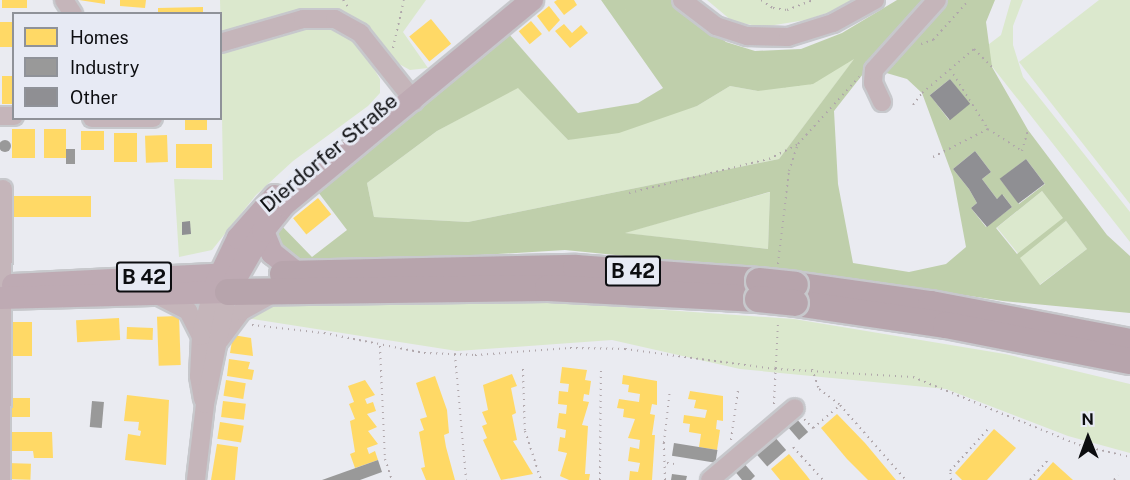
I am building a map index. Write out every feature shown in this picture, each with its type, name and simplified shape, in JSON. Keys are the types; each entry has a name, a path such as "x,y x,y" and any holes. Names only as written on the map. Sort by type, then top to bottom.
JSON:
{"highway":[{"name":"B 42","path":"224,283 297,273 576,268 758,290 789,303 946,325 1130,362"},
{"name":"B 42","path":"224,283 279,291 584,288 758,290"},
{"name":"B 42","path":"789,303 1015,319 1130,342"},
{"path":"1015,319 1130,323"}],"main road":[{"name":"Dierdorfer Straße","path":"224,283 237,238 262,208 454,63 532,0"},
{"name":"Dierdorfer Straße","path":"224,283 263,231 304,187 409,95"},
{"path":"263,231 272,253 297,273"},
{"name":"B 42","path":"1,292 224,283"},
{"name":"B 42","path":"1,292 152,294 224,283"}],"street":[{"path":"682,0 716,26 747,36 789,37 833,23 875,0"},
{"path":"882,102 873,83 874,70 937,0"},
{"path":"222,42 303,19 325,17 355,28 409,95"},
{"path":"1,480 2,181"},
{"name":"Dierdorfer Straße","path":"205,404 199,376 201,336 224,283"},
{"name":"Dierdorfer Straße","path":"196,480 224,283"},
{"path":"215,348 236,316 279,291"},
{"path":"152,294 188,311 201,336"},
{"path":"710,480 795,408"}],"path":[{"path":"384,63 392,52 404,0"},
{"path":"761,0 773,9 787,10 813,0"},
{"path":"888,54 933,40 969,0"},
{"path":"913,105 974,49 992,67"},
{"path":"950,69 988,129 1022,151 1028,130"},
{"path":"629,193 769,159 798,144 856,78 874,70"},
{"path":"933,157 988,129"},
{"path":"778,264 789,171 798,144"},
{"path":"775,425 775,369 789,303"},
{"path":"236,316 247,324 324,333 380,346 455,354 625,349 775,369 812,369 913,377 1079,445 1130,458"},
{"path":"380,346 384,459 392,480"},
{"path":"455,354 465,480"},
{"path":"523,369 525,431 541,480"},
{"path":"812,369 819,389 840,405 906,480"},
{"path":"600,480 601,371"},
{"path":"665,480 667,463 664,443 670,389"},
{"path":"728,464 738,390"},
{"path":"795,408 813,428 840,405"},
{"path":"951,480 950,471 989,428"},
{"path":"793,447 823,480"},
{"path":"1030,480 1048,460"},
{"path":"667,463 674,464"},
{"path":"1114,480 1118,475"}],"green space":[{"path":"220,0 426,0 403,32 428,68 410,70 399,64 341,15 314,9 222,36"},
{"path":"601,0 671,0 726,42 755,51 801,49 842,33 897,0 995,0 986,22 992,67 1028,130 1107,235 1130,256 1130,313 1003,301 858,279 565,250 295,266 278,245 277,221 312,257 347,230 315,188 427,103 508,33 578,113 638,103 663,88","holes":["854,59 779,159 468,222 374,217 367,183 437,131 518,88 568,140 619,133 697,106 730,86 758,91 813,84","883,72 907,79 922,93 953,177 966,247 946,264 909,272 853,263 838,184 834,111 863,74","950,79 969,104 949,120 930,95","975,151 991,172 982,179 997,199 1003,195 1012,207 986,227 971,208 977,203 953,169","1026,159 1045,184 1019,204 1000,179","1042,191 1063,218 1017,254 996,228","769,192 770,192 768,249 625,233","1066,221 1087,249 1040,285 1020,258"]},
{"path":"707,0 866,0 806,20 762,27 732,21"},
{"path":"1011,0 1023,0 1013,26 1013,45 1023,77 1130,212 1130,242 980,51 1001,35"},
{"path":"1099,0 1130,0 1130,204 1019,62"},
{"path":"321,26 345,32 365,54 380,79 380,93 368,106 293,161 256,195 212,250 179,257 174,179 223,180 222,51"},
{"path":"855,58 779,159 468,222 374,217 367,183 437,131 518,87 568,140 697,106 730,86 758,91"},
{"path":"1042,191 1064,218 1019,255 997,228"},
{"path":"770,192 768,249 623,233"},
{"path":"1066,221 1087,249 1039,285 1018,257"},
{"path":"272,303 566,303 794,319 1005,354 1130,384 1130,453 1068,436 946,389 740,369 612,340 457,351 246,318"}],"building: Homes":[{"path":"2,0 27,0 27,8 2,8"},
{"path":"79,0 105,0 105,4"},
{"path":"120,0 146,0 145,8 120,6"},
{"path":"574,0 577,5 564,15 554,2"},
{"path":"549,6 560,20 549,32 537,16"},
{"path":"203,7 203,12 158,12 158,8"},
{"path":"431,19 451,44 429,61 409,37"},
{"path":"531,21 542,34 530,44 519,31"},
{"path":"0,22 12,22 12,47 0,47"},
{"path":"564,24 572,33 581,25 588,33 570,48 555,31"},
{"path":"2,76 12,76 12,104 2,104"},
{"path":"185,120 207,120 207,130 185,130"},
{"path":"12,129 35,129 35,158 12,158"},
{"path":"44,129 66,129 66,158 44,158"},
{"path":"81,131 104,131 104,150 81,150"},
{"path":"114,133 137,133 137,162 114,162"},
{"path":"167,135 168,162 146,163 145,136"},
{"path":"176,144 212,144 212,168 176,168"},
{"path":"14,196 91,196 91,217 14,217"},
{"path":"318,198 331,214 306,234 293,218"},
{"path":"179,316 181,365 159,366 157,317"},
{"path":"119,318 120,340 77,342 76,320"},
{"path":"12,322 32,322 32,356 12,356"},
{"path":"127,327 153,328 153,340 127,339"},
{"path":"233,335 251,338 253,356 230,353"},
{"path":"229,359 250,362 248,369 254,370 252,380 227,376"},
{"path":"562,367 587,370 585,380 591,381 589,395 584,394 583,401 589,402 582,425 588,426 585,474 590,474 589,480 569,480 560,476 567,453 558,451 560,437 565,438 566,430 557,428 559,413 566,414 567,405 558,404 559,391 568,392 569,384 560,383"},
{"path":"512,374 517,386 511,388 516,413 512,415 517,440 513,441 533,474 501,480 483,440 487,438 482,426 487,424 482,412 488,410 483,385"},
{"path":"623,375 657,381 657,405 652,404 650,414 655,415 652,435 655,435 652,480 629,480 630,471 638,472 640,463 628,461 630,447 639,449 640,440 628,438 635,419 623,417 624,409 617,408 619,399 639,402 640,394 628,392 629,385 622,384"},
{"path":"435,376 447,410 449,433 444,435 455,480 426,480 421,468 425,467 419,432 424,430 420,419 427,417 416,383"},
{"path":"226,380 246,383 243,399 223,396"},
{"path":"365,380 375,395 365,399 367,404 373,402 376,411 367,414 377,427 368,431 378,444 367,448 369,454 375,451 378,460 355,468 350,454 355,452 350,421 355,419 349,404 354,402 348,386"},
{"path":"690,391 723,396 723,421 717,420 716,429 720,430 717,450 699,447 701,434 689,432 690,424 683,423 684,415 705,418 707,410 694,408 696,400 688,399"},
{"path":"127,395 169,400 166,465 125,460 128,434 140,436 141,431 138,430 139,422 124,421"},
{"path":"12,398 30,398 30,417 12,417"},
{"path":"223,401 246,404 244,420 221,417"},
{"path":"837,414 896,480 868,480 847,459 821,428"},
{"path":"220,422 244,426 241,443 217,439"},
{"path":"994,429 1016,448 987,480 962,480 955,473"},
{"path":"7,432 52,432 53,458 34,458 33,451 7,451"},
{"path":"217,444 238,447 235,480 211,480"},
{"path":"789,454 810,480 780,480 771,469"},
{"path":"1053,462 1073,480 1037,480"},
{"path":"7,463 31,464 30,480 6,479"}],"building: Industry":[{"path":"7,140 10,141 10,151 3,152 0,151 -1,144 0,141"},
{"path":"66,149 75,149 75,164 66,164"},
{"path":"92,401 104,402 102,428 90,427"},
{"path":"795,417 808,432 799,440 786,425"},
{"path":"773,435 786,450 767,466 754,451"},
{"path":"674,443 717,450 715,463 672,456"},
{"path":"378,460 382,472 360,480 322,480"},
{"path":"742,461 755,476 751,480 742,480 733,469"},
{"path":"672,474 687,476 686,480 671,480"}],"building: Other":[{"path":"950,79 970,104 950,120 930,95"},
{"path":"975,151 991,172 982,179 997,199 1002,194 1012,207 987,227 971,208 977,203 953,169"},
{"path":"1026,159 1045,184 1018,204 1000,179"},
{"path":"190,221 191,234 182,235 182,222"}]}
